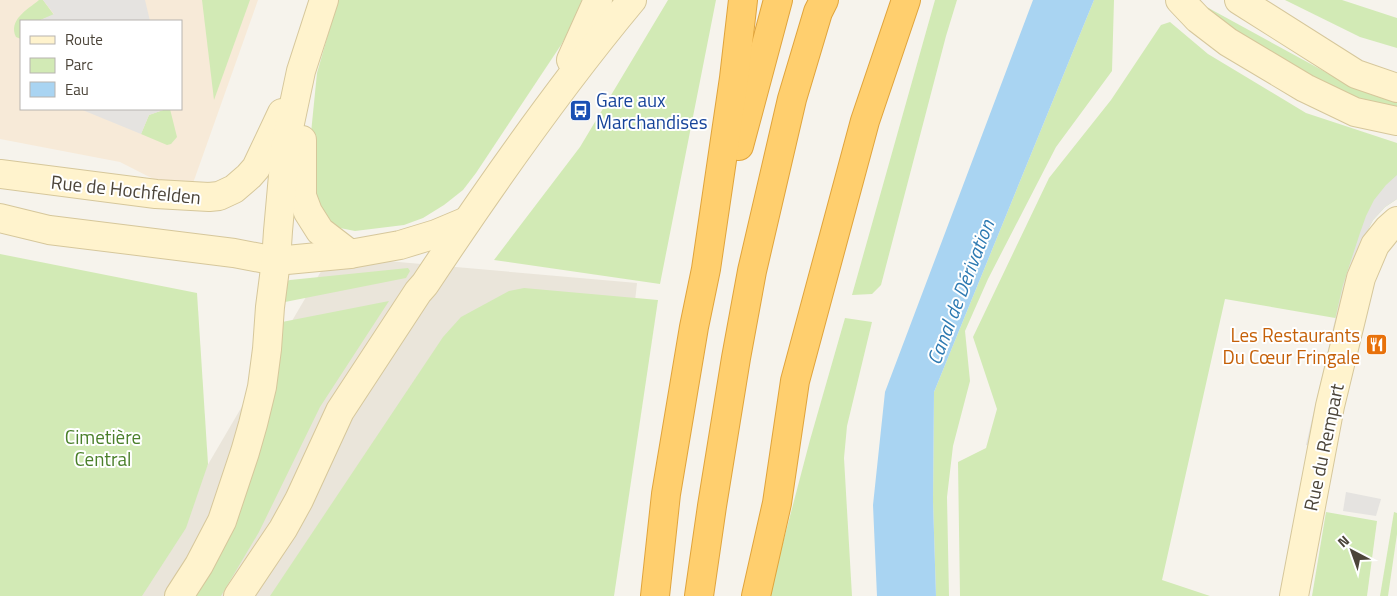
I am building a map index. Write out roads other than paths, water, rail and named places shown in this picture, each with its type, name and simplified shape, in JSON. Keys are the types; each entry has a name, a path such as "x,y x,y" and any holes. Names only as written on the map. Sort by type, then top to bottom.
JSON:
{"highway":[{"path":"706,270 734,78 743,0"},
{"path":"738,40 749,0"},
{"path":"655,596 666,494 694,327 706,270 778,0"},
{"path":"756,596 777,502 795,381 865,121 906,0"},
{"path":"699,596 736,358 752,271 792,99 821,4"}],"main road":[{"path":"179,596 200,565 222,521 246,452 262,387 276,261 286,142 301,72 324,0"},
{"path":"551,102 598,0"},
{"path":"238,596 283,529 299,500 340,411 418,292 551,102 632,0"},
{"path":"1180,0 1198,19 1228,42 1305,88 1355,112 1397,121"},
{"path":"1239,0 1356,74 1397,88"},
{"path":"301,72 302,196 308,212 320,231 350,254"},
{"name":"Rue de Hochfelden","path":"0,174 156,194 200,197 218,196 234,188 256,168 301,72"},
{"path":"0,218 50,230 234,253 276,261 350,254 400,245 436,234 467,221"},
{"name":"Rue du Rempart","path":"1294,596 1326,425 1361,278 1376,244 1397,221"}],"water":[{"name":"Canal de Dérivation","path":"1033,0 1094,0 934,392 933,501 936,596 877,596 873,505 885,392"}],"place":[{"name":"Gare aux Marchandises","path":"580,110"},
{"name":"Les Restaurants Du Cœur Fringale","path":"1376,345"}],"park label":[{"name":"Cimetière Central","path":"103,447"}]}
